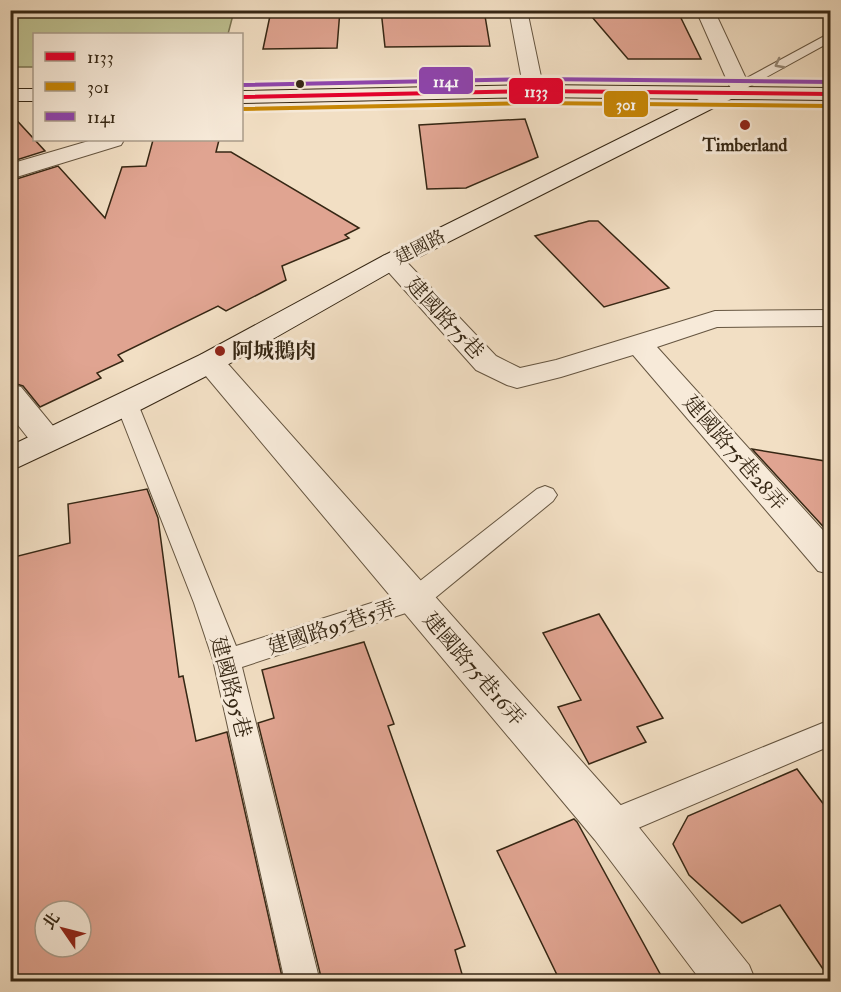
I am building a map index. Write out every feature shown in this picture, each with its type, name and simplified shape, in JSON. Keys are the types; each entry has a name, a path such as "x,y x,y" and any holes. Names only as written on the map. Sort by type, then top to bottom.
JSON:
{"street":[{"path":"518,10 534,91"},
{"path":"705,10 732,90"},
{"path":"244,97 534,91 732,90 831,94"},
{"name":"建國路","path":"10,460 210,362 392,261 732,90"},
{"path":"10,95 33,95"},
{"path":"10,172 110,141"},
{"name":"建國路75巷","path":"392,261 486,363 517,378 639,344 715,319 831,318"},
{"name":"建國路75巷28弄","path":"639,344 831,561"},
{"name":"建國路75巷16弄","path":"210,362 610,825 732,981"},
{"path":"10,394 47,440"}],"lane":[{"name":"建國路","path":"732,90 831,37"},
{"name":"建國路95巷","path":"127,404 207,603 226,660 303,981"},
{"name":"建國路95巷5弄","path":"226,660 415,600 545,495"},
{"path":"610,825 831,733"}],"green space":[{"path":"11,10 234,11 228,33 33,33 33,67 11,67"}],"building":[{"path":"340,10 337,48 263,49 271,11"},
{"path":"381,10 484,10 490,46 385,47"},
{"path":"586,10 677,10 701,59 628,59"},
{"path":"10,113 33,138 33,141 45,151 10,162"},
{"path":"525,119 538,157 466,188 427,189 419,125"},
{"path":"153,141 219,141 216,152 231,152 359,228 345,235 349,238 282,266 286,280 226,311 218,306 118,355 123,361 97,373 101,378 40,407 23,386 10,382 10,181 58,166 105,218 122,167 146,166"},
{"path":"589,221 598,221 669,288 604,307 535,236"},
{"path":"752,449 831,462 831,535"},
{"path":"147,489 158,518 179,677 183,676 196,741 227,732 283,981 10,981 10,558 70,543 68,504"},
{"path":"599,614 663,718 637,727 646,742 589,764 558,707 581,700 543,633"},
{"path":"364,642 394,724 388,726 465,946 455,950 464,981 322,981 258,723 274,718 262,670"},
{"path":"797,769 831,814 831,981 780,905 742,923 689,875 673,844 688,816"},
{"path":"574,819 664,981 560,981 497,851"}],"transit line":[{"name":"1141","path":"243,85 534,79 830,82"},
{"name":"1133","path":"243,97 534,91 830,94"},
{"name":"301","path":"243,109 534,103 830,106"}],"place":[{"name":"Timberland","path":"745,125"},
{"name":"阿城鵝肉","path":"220,351"}]}
